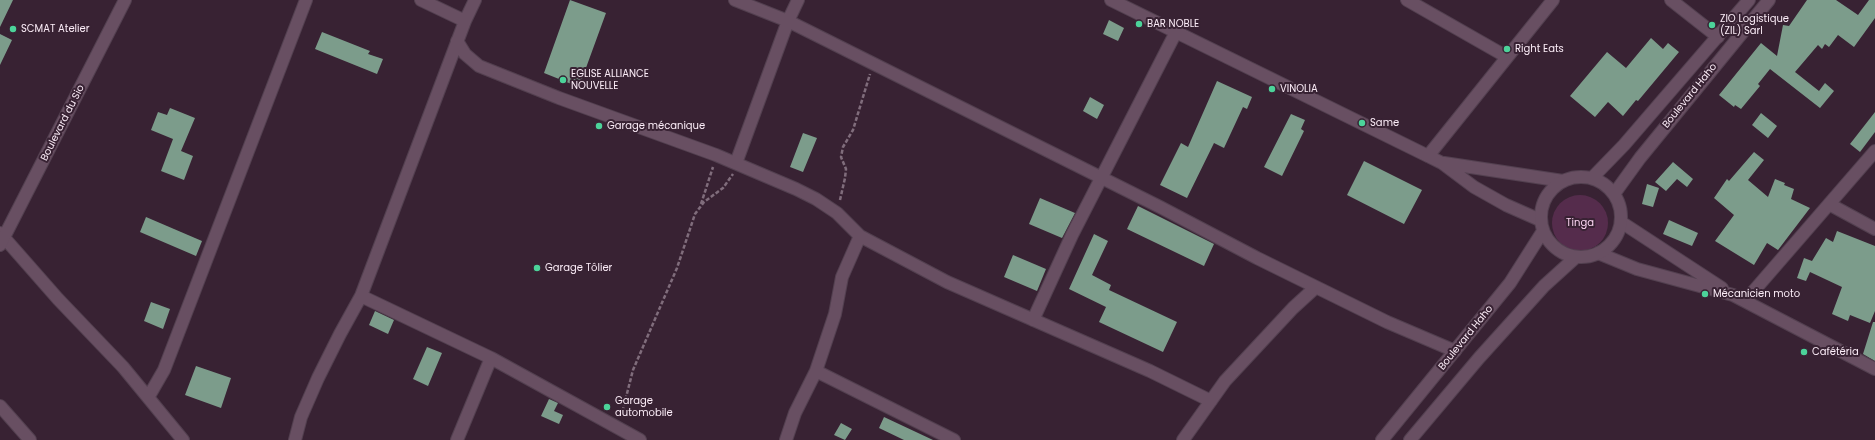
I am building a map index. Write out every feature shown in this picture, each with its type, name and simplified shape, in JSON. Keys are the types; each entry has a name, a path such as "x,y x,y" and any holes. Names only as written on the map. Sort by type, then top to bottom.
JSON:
{"street":[{"name":"Boulevard du Sio","path":"1,238 125,0"},
{"path":"149,396 164,370 306,0"},
{"path":"421,0 465,20"},
{"path":"295,440 301,417 318,378 361,296 465,20 475,0"},
{"path":"735,0 788,21 1316,287 1387,322 1455,351"},
{"path":"736,163 788,21 798,0"},
{"path":"1111,0 1442,163 1474,187 1542,225"},
{"path":"1407,0 1507,57"},
{"path":"1428,156 1553,0"},
{"path":"1671,0 1718,37"},
{"name":"Boulevard Haho","path":"1592,178 1624,145 1749,0"},
{"name":"Boulevard Haho","path":"1614,194 1640,158 1769,0"},
{"path":"1033,320 1072,235 1176,32"},
{"path":"457,41 465,54 479,66 500,76 716,155 816,199 837,213 860,236 947,282 1150,371 1211,401"},
{"path":"1746,300 1875,151"},
{"path":"1442,163 1563,181"},
{"path":"1572,177 1592,178 1604,184 1614,194 1620,209 1621,222 1616,237 1611,244 1598,253 1584,257 1576,257 1566,254 1556,248 1548,240 1542,225 1541,208 1550,190 1572,177"},
{"path":"1829,204 1875,229"},
{"path":"1621,222 1733,295"},
{"name":"Boulevard Haho","path":"1382,440 1510,283 1542,225"},
{"path":"786,440 795,413 816,371 835,314 842,276 860,236"},
{"path":"1,238 149,396 183,440"},
{"path":"1598,253 1637,268 1746,300 1875,369"},
{"path":"1410,440 1479,358 1544,286 1576,257"},
{"path":"1183,440 1225,381 1254,348 1316,287"},
{"path":"361,296 490,358 616,434 640,440"},
{"path":"457,440 490,358"},
{"path":"816,371 954,440"},
{"path":"0,406 30,440"}],"path":[{"path":"837,213 846,169 841,157 843,147 853,130 873,64"},
{"path":"701,206 716,155"},
{"path":"616,434 633,370 677,268 695,214 701,206 723,188 732,177 736,163"}],"green space":[{"name":"Tinga","path":"1580,195 1591,197 1600,203 1606,212 1608,223 1606,234 1600,243 1591,249 1580,251 1569,249 1560,243 1554,234 1552,223 1554,212 1560,203 1569,197"}],"building":[{"path":"0,0 13,0 0,27"},
{"path":"570,0 606,13 579,87 544,73"},
{"path":"1807,0 1836,0 1858,15 1869,0 1875,0 1875,18 1854,47 1838,35 1829,47 1825,44 1822,49 1818,45 1795,72 1819,91 1825,83 1834,91 1820,108 1770,69 1758,84 1760,86 1741,109 1735,105 1734,107 1719,95 1761,43 1777,56 1783,25 1789,26"},
{"path":"1109,20 1124,28 1118,41 1103,34"},
{"path":"322,32 370,51 368,54 383,59 377,74 315,49"},
{"path":"0,34 12,40 0,65"},
{"path":"1651,38 1663,49 1668,43 1679,52 1638,101 1636,100 1623,116 1608,102 1595,117 1570,96 1607,52 1626,68"},
{"path":"1217,81 1252,97 1247,109 1243,107 1224,148 1214,143 1187,198 1160,185 1181,143 1188,147"},
{"path":"1090,97 1104,105 1097,119 1083,111"},
{"path":"170,108 195,118 181,151 193,156 184,180 161,171 173,139 151,130 158,112 167,115"},
{"path":"1875,112 1875,132 1860,152 1850,144"},
{"path":"1761,113 1777,126 1768,138 1752,125"},
{"path":"1291,114 1305,120 1301,129 1304,131 1282,176 1264,167"},
{"path":"803,133 817,138 803,172 790,167"},
{"path":"1754,152 1764,160 1748,180 1768,197 1775,179 1785,183 1784,185 1794,189 1791,199 1810,208 1778,250 1767,243 1754,265 1715,241 1734,215 1714,198 1727,179 1729,181"},
{"path":"1364,161 1422,190 1404,224 1347,195"},
{"path":"1673,162 1693,179 1687,187 1677,179 1666,191 1655,182"},
{"path":"1647,184 1659,188 1653,207 1642,204"},
{"path":"1040,198 1075,213 1062,238 1029,224"},
{"path":"1138,206 1214,244 1204,266 1127,229"},
{"path":"146,217 202,241 196,256 140,232"},
{"path":"1669,220 1698,233 1692,246 1663,234"},
{"path":"1837,231 1875,246 1875,311 1870,323 1850,315 1848,321 1832,314 1842,287 1810,272 1806,281 1797,278 1804,258 1812,261 1826,238 1833,242"},
{"path":"1094,234 1108,241 1092,275 1111,285 1109,290 1177,322 1163,352 1099,322 1106,307 1069,289"},
{"path":"1013,255 1046,269 1037,291 1004,277"},
{"path":"151,302 170,309 163,329 144,321"},
{"path":"375,311 394,320 388,334 369,325"},
{"path":"1873,322 1875,322 1875,361 1863,354"},
{"path":"427,347 442,353 428,386 413,379"},
{"path":"196,366 231,378 221,408 185,395"},
{"path":"549,399 558,403 554,411 563,415 559,424 541,416"},
{"path":"884,417 933,440 904,440 879,428"},
{"path":"841,423 852,429 845,440 834,435"}],"place":[{"name":"BAR NOBLE","path":"1139,24"},
{"name":"ZIO Logistique (ZIL) Sarl","path":"1712,25"},
{"name":"SCMAT Atelier","path":"13,29"},
{"name":"Right Eats","path":"1507,49"},
{"name":"EGLISE ALLIANCE NOUVELLE","path":"563,80"},
{"name":"VINOLIA","path":"1272,89"},
{"name":"Same","path":"1362,123"},
{"name":"Garage mécanique","path":"599,126"},
{"name":"Garage Tôlier","path":"537,268"},
{"name":"Mécanicien moto","path":"1705,294"},
{"name":"Cafétéria","path":"1804,352"},
{"name":"Garage automobile","path":"607,407"}]}
